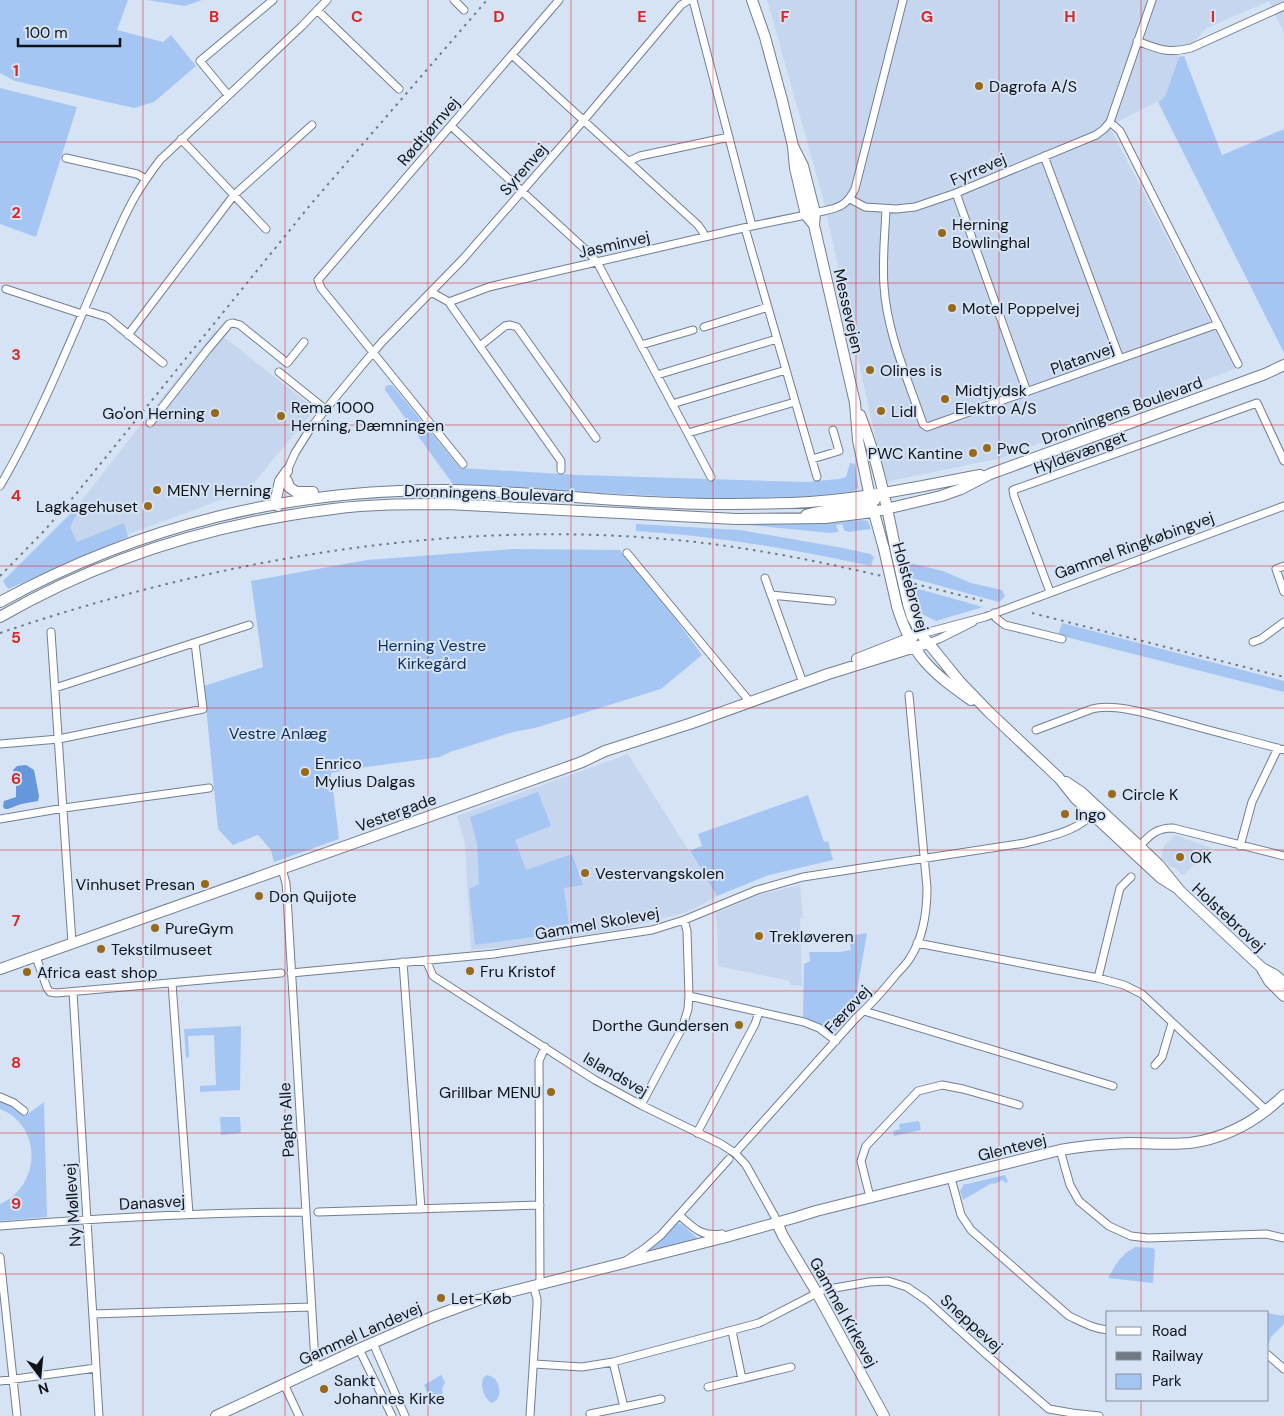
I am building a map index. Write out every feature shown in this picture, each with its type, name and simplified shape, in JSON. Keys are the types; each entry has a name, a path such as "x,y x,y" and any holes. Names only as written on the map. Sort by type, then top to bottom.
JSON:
{"main road":[{"name":"Messevejen","path":"752,0 780,91 794,146 803,166 811,214 855,403 858,440 878,502"},
{"name":"Dronningens Boulevard","path":"1266,374 1284,365"},
{"name":"Dronningens Boulevard","path":"0,617 110,564 186,538 261,520 326,510 405,504 479,505 736,519 791,519 817,512 878,502 941,496 961,489 990,474 1284,369"},
{"name":"Messevejen","path":"855,403 869,438 878,502"},
{"name":"Dronningens Boulevard","path":"0,602 70,566 138,539 218,516 335,495 367,492 455,490 519,492 675,504 822,501 878,502 936,489 958,479 990,474"},
{"path":"287,476 289,487 296,492 325,491 335,495"},
{"path":"222,529 246,516 270,512 279,504 287,476"},
{"path":"279,504 286,509 353,501 377,500 405,504"},
{"name":"Holstebrovej","path":"878,502 903,605 903,626 989,712 1059,778 1076,798 1095,810 1137,849 1159,864 1176,888 1262,968 1270,981 1284,996"},
{"name":"Holstebrovej","path":"919,641 932,671 989,712"},
{"name":"Vestergade","path":"0,969 574,765 605,751 692,723 828,674 846,663 919,641"},
{"name":"Holstebrovej","path":"1262,968 1276,975 1284,983"},
{"name":"Glentevej","path":"623,1263 716,1240 870,1197 1060,1150 1095,1144 1191,1143 1207,1140 1237,1130 1267,1111 1284,1095"},
{"name":"Gammel Kirkevej","path":"777,1223 817,1293 882,1415"},
{"name":"Gammel Landevej","path":"216,1416 235,1412 284,1384 440,1314 488,1297 623,1263"}],"street":[{"path":"228,95 200,61 273,0"},
{"path":"0,486 54,381 120,229 146,179 160,160 181,139 302,26 327,0"},
{"path":"454,0 464,10"},
{"name":"Rødtjørnvej","path":"373,352 321,288 318,280 559,0"},
{"name":"Syrenvej","path":"287,476 300,444 312,426 373,352 463,259 681,5 689,0"},
{"path":"693,0 729,137 748,227 768,307 817,477"},
{"path":"850,199 856,184 903,0"},
{"path":"1152,0 1110,122 1120,131 1238,364"},
{"path":"1137,41 1171,52 1191,48 1284,6"},
{"path":"317,10 399,89"},
{"path":"512,55 698,225 704,237"},
{"name":"Fyrrevej","path":"850,199 865,207 886,209 916,207 956,193 1096,135 1110,122"},
{"path":"128,335 234,195 312,125"},
{"path":"451,126 523,191 597,262 710,477"},
{"path":"629,162 640,156 729,137"},
{"path":"181,139 266,229"},
{"path":"1044,156 1120,359"},
{"path":"66,158 137,174 146,179"},
{"path":"956,193 1027,392"},
{"name":"Jasminvej","path":"449,302 496,286 811,214 844,204 850,199"},
{"name":"Platanvej","path":"886,209 884,285 887,310 894,338 923,424 927,427 1218,324"},
{"path":"6,289 83,312 107,317 163,363"},
{"path":"431,292 449,302 561,461 561,470"},
{"path":"704,327 768,307"},
{"path":"150,423 229,324 240,325 287,362 304,342"},
{"path":"480,346 505,326 518,327 596,438"},
{"path":"641,345 693,330"},
{"path":"657,375 777,339"},
{"path":"373,352 463,464"},
{"path":"672,404 786,370"},
{"path":"279,372 325,409"},
{"path":"688,433 795,402"},
{"name":"Hyldevænget","path":"1050,592 1013,490 1257,404 1284,461"},
{"path":"812,459 839,451 833,430"},
{"name":"Gammel Ringkøbingvej","path":"919,641 1284,506"},
{"path":"627,553 750,702"},
{"path":"1284,566 1276,569 1284,592"},
{"path":"765,578 803,683"},
{"path":"771,595 832,601"},
{"path":"994,613 996,618 1005,625 1062,639"},
{"name":"Gammel Ringkøbingvej","path":"919,641 939,640 985,616"},
{"path":"1253,642 1284,622"},
{"path":"55,688 249,625"},
{"path":"51,632 72,943"},
{"path":"0,744 59,739 203,709 195,643"},
{"name":"Færøvej","path":"735,1153 910,958 917,943 924,923 927,898 909,695"},
{"path":"1036,730 1092,709 1109,707 1158,717 1281,749 1252,802 1240,846"},
{"path":"0,819 209,788"},
{"name":"Gammel Skolevej","path":"291,973 494,954 652,930 684,920 757,890 815,874 1025,843 1051,836 1077,827 1095,810"},
{"path":"1137,849 1156,831 1173,828 1284,856"},
{"name":"Paghs Alle","path":"282,869 286,883 315,1362 320,1368"},
{"path":"1098,978 1120,888 1131,877"},
{"path":"641,1105 683,1026 688,1009 689,996 684,920"},
{"path":"917,943 1098,978 1124,985 1142,994 1267,1111"},
{"path":"36,957 44,982 50,992 56,993 282,974"},
{"name":"Islandsvej","path":"426,960 433,976 595,1080 641,1105 722,1144 735,1153 746,1165 777,1223"},
{"path":"403,962 421,1209"},
{"path":"172,983 189,1214"},
{"name":"Ny Møllevej","path":"73,992 100,1416"},
{"path":"689,996 804,1022 818,1028 836,1041"},
{"path":"864,1011 1113,1086"},
{"path":"697,1133 755,1024 758,1012"},
{"path":"1155,1065 1162,1057 1172,1023"},
{"path":"530,1416 537,1305 540,1205 539,1061 545,1047"},
{"path":"870,1197 861,1161 866,1146 918,1091 942,1085 964,1089 1019,1105"},
{"path":"0,1097 14,1103 24,1111"},
{"path":"1060,1150 1070,1185 1079,1201 1109,1226 1131,1236 1148,1238 1266,1234 1283,1236"},
{"path":"623,1263 657,1239 729,1159"},
{"path":"951,1178 961,1215 971,1230 1069,1316 1094,1327 1106,1330"},
{"path":"318,1212 540,1205"},
{"name":"Danasvej","path":"0,1226 189,1214 305,1212"},
{"name":"Glentevej","path":"679,1215 698,1231 705,1234 740,1233"},
{"path":"0,1257 17,1416"},
{"name":"Sneppevej","path":"534,1364 582,1367 613,1362 759,1323 823,1290 869,1282 888,1281 907,1287 926,1300 1049,1409 1072,1414 1098,1416"},
{"path":"93,1314 311,1307"},
{"path":"732,1331 742,1379"},
{"path":"373,1343 402,1415"},
{"path":"359,1349 392,1416"},
{"path":"1269,1356 1284,1369"},
{"path":"613,1362 624,1407"},
{"path":"708,1387 791,1367"},
{"path":"0,1382 96,1368"},
{"path":"284,1384 299,1416"},
{"path":"590,1414 661,1399"}],"shaded area":[{"path":"767,0 1284,0 1284,33 1269,1 1207,28 1179,57 1165,98 1109,126 1235,369 1001,458 885,482 823,198"},
{"path":"215,330 315,409 248,490 77,553 64,523"},
{"name":"Vestervangskolen","path":"628,754 717,896 690,911 627,928 516,946 471,950 465,843 457,816"},
{"path":"26,765 34,770 39,796 38,801 5,809 3,807 4,801 16,797 16,780 13,770 17,766"},
{"path":"1175,835 1211,848 1182,875 1161,858 1164,846"},
{"name":"Trekløveren","path":"800,885 803,918 800,918 802,986 790,985 790,981 718,966 715,913 758,895"}],"green space":[{"path":"0,0 128,0 117,30 163,42 171,35 196,66 154,102 134,108 15,81 0,73"},
{"path":"147,0 202,0 185,6"},
{"path":"1184,56 1222,155 1284,129 1284,353 1158,102 1165,97 1179,57"},
{"path":"0,88 77,107 36,237 0,224"},
{"path":"392,385 460,468 579,475 806,482 846,477 850,463 852,463 855,465 858,488 853,492 798,497 713,499 457,485 452,483 385,390 385,387"},
{"path":"74,510 78,512 70,527 77,542 124,523 128,537 8,589 3,581"},
{"path":"868,521 871,529 848,532 844,530 842,524 836,525 838,532 830,533 748,525 809,524"},
{"path":"636,524 740,530 843,548 870,554 874,557 871,566 754,544 636,531"},
{"name":"Herning Vestre Kirkegård","path":"512,549 620,550 702,655 661,689 535,728 513,732 440,757 331,773 339,839 274,862 271,850 258,835 233,845 218,829 204,686 263,667 251,581 367,560"},
{"path":"906,562 943,571 971,583 1002,590 1005,596 999,602 908,577"},
{"path":"908,586 983,607 936,621 918,612"},
{"path":"1062,623 1284,681 1284,692 1058,635"},
{"path":"538,792 551,826 515,840 526,870 572,854 583,885 564,888 570,932 475,945 469,889 479,884 477,843 470,817"},
{"path":"808,795 824,842 828,841 833,860 769,875 717,896 690,851 702,846 698,834"},
{"path":"867,933 856,996 863,1002 833,1034 803,1017 804,964 810,961 809,952 851,950 849,936"},
{"path":"241,1026 240,1090 200,1092 200,1086 216,1085 214,1035 188,1036 189,1057 186,1058 184,1029"},
{"path":"0,1101 8,1103 25,1116 44,1102 47,1217 0,1221 0,1204 14,1195 23,1184 29,1171 31,1156 30,1142 24,1128 14,1117 0,1109"},
{"path":"220,1117 240,1117 241,1133 221,1135"},
{"path":"919,1121 921,1130 894,1136 893,1131 900,1129 899,1124"},
{"path":"1005,1175 1008,1182 1005,1183 1003,1180 992,1183 963,1200 960,1191 964,1184"},
{"path":"676,1223 682,1224 699,1240 649,1255 650,1250"},
{"path":"1135,1247 1153,1248 1155,1250 1153,1283 1108,1278 1120,1259"},
{"path":"1269,1313 1282,1316 1284,1314 1284,1324 1271,1337 1269,1342"},
{"path":"441,1375 445,1382 442,1389 443,1393 430,1399 424,1385"},
{"path":"487,1375 495,1379 499,1389 499,1396 495,1402 491,1403 486,1398 482,1388 483,1378"}],"railway":[{"path":"0,576 45,530 76,494 311,204 487,0"},
{"path":"0,633 86,606 173,582 262,563 351,548 441,539 531,534 622,536 746,549 848,568 983,601"},
{"path":"1032,613 1284,677"}],"place":[{"name":"Dagrofa A/S","path":"979,86"},
{"name":"Herning Bowlinghal","path":"942,233"},
{"name":"Motel Poppelvej","path":"952,308"},
{"name":"Olines is","path":"870,370"},
{"name":"Midtjydsk Elektro A/S","path":"945,399"},
{"name":"Lidl","path":"881,411"},
{"name":"Go'on Herning","path":"215,413"},
{"name":"Rema 1000 Herning, Dæmningen","path":"281,416"},
{"name":"PwC","path":"987,448"},
{"name":"PWC Kantine","path":"973,453"},
{"name":"MENY Herning","path":"157,490"},
{"name":"Lagkagehuset","path":"148,506"},
{"name":"Enrico Mylius Dalgas","path":"305,772"},
{"name":"Circle K","path":"1112,794"},
{"name":"Ingo","path":"1065,814"},
{"name":"OK","path":"1180,857"},
{"name":"Vestervangskolen","path":"585,873"},
{"name":"Vinhuset Presan","path":"205,884"},
{"name":"Don Quijote","path":"259,896"},
{"name":"PureGym","path":"155,928"},
{"name":"Trekløveren","path":"759,936"},
{"name":"Tekstilmuseet","path":"101,949"},
{"name":"Fru Kristof","path":"470,971"},
{"name":"Africa east shop","path":"27,972"},
{"name":"Dorthe Gundersen","path":"739,1025"},
{"name":"Grillbar MENU","path":"551,1092"},
{"name":"Let-Køb","path":"441,1298"},
{"name":"Sankt Johannes Kirke","path":"324,1389"}],"park label":[{"name":"Vestre Anlæg","path":"278,733"}]}
